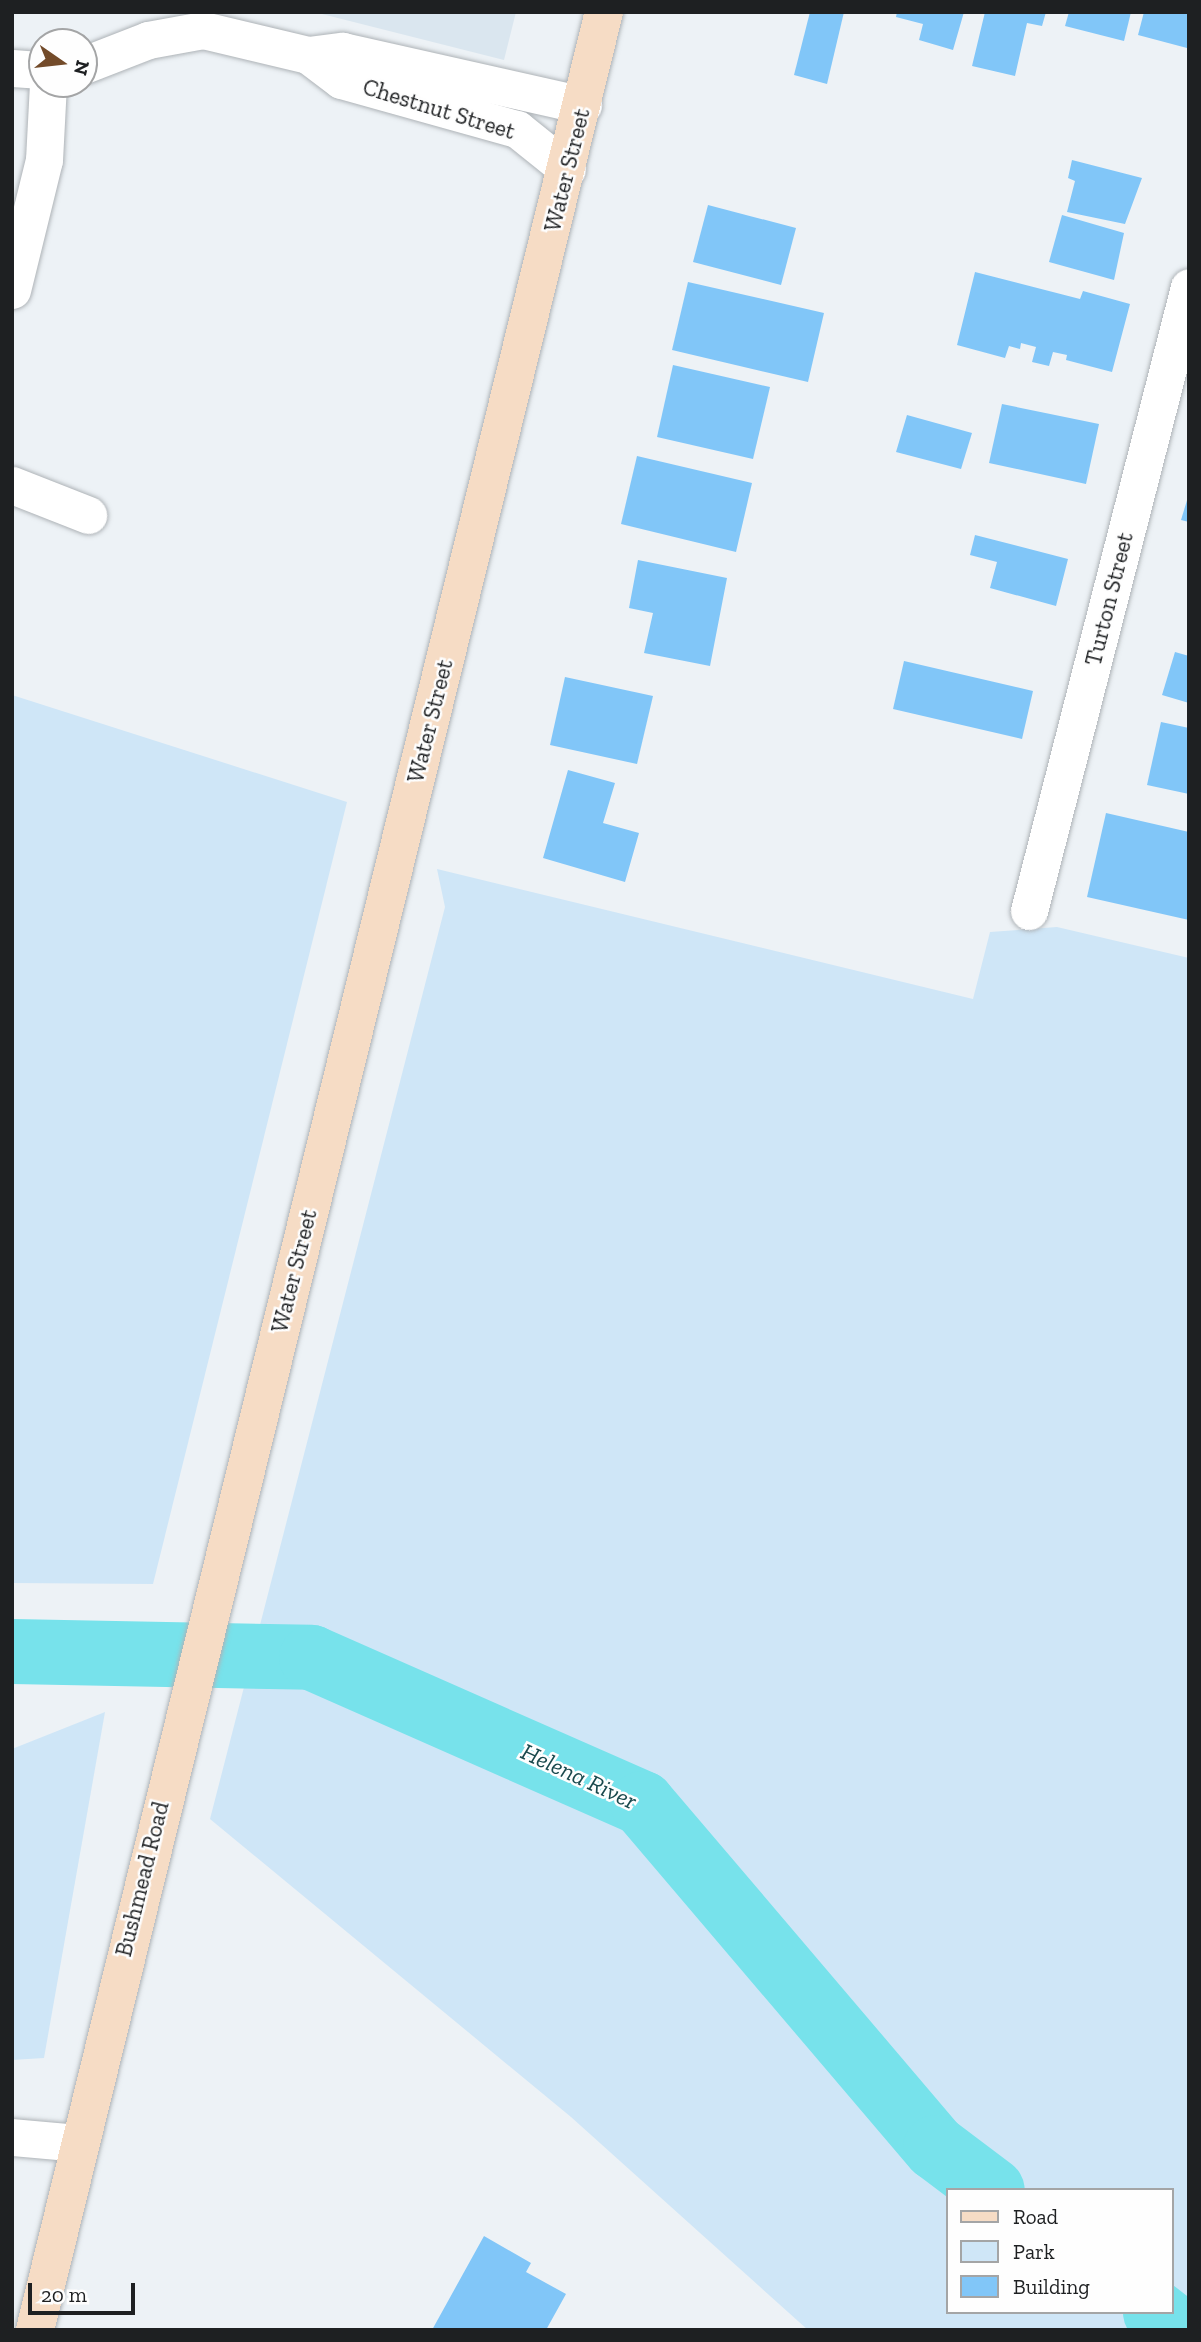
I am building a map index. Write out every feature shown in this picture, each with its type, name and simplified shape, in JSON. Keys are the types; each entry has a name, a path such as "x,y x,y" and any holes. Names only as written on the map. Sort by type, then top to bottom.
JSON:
{"main road":[{"name":"Water Street","path":"255,1429 568,169 604,12"},
{"name":"Bushmead Road","path":"35,2330 154,1828 255,1429"}],"street":[{"name":"Chestnut Street","path":"98,60 148,40 203,30 308,55 343,51 583,105"},
{"name":"Chestnut Street","path":"308,55 341,80 517,129 568,169"},
{"path":"12,290 44,160 47,98"},
{"name":"Turton Street","path":"1029,911 1189,287"},
{"path":"12,485 88,514"},
{"path":"12,2137 79,2143"}],"shaded area":[{"path":"314,12 516,12 504,60"}],"green space":[{"path":"12,695 347,802 153,1584 12,1583"},
{"path":"437,869 973,999 990,932 1057,927 1189,958 1189,2330 808,2330 571,2117 210,1819 445,907"},
{"path":"105,1712 44,2058 12,2060 12,1749"}],"building":[{"path":"810,12 844,12 827,84 794,75"},
{"path":"897,12 964,12 953,50 919,40 923,24 896,17"},
{"path":"985,12 1046,12 1042,26 1027,23 1015,76 972,66"},
{"path":"1069,12 1131,12 1124,41 1065,26"},
{"path":"1144,12 1189,12 1187,48 1138,35"},
{"path":"1072,160 1142,178 1125,224 1067,212 1075,181 1068,178"},
{"path":"708,205 796,228 781,285 693,262"},
{"path":"1062,215 1124,233 1114,280 1049,262"},
{"path":"975,272 1080,299 1083,291 1130,304 1112,372 1066,360 1067,355 1053,352 1049,366 1032,362 1036,347 1021,343 1020,349 1009,346 1005,358 957,345"},
{"path":"688,282 824,313 808,382 672,350"},
{"path":"673,365 770,387 753,459 657,437"},
{"path":"1002,404 1099,424 1086,484 989,463"},
{"path":"907,415 972,433 961,469 896,452"},
{"path":"637,456 752,483 736,552 621,524"},
{"path":"1189,497 1189,522 1181,520"},
{"path":"975,535 1068,559 1056,606 990,588 997,562 970,555"},
{"path":"638,560 727,578 710,666 644,653 653,613 629,608"},
{"path":"1175,652 1189,656 1189,703 1162,695"},
{"path":"904,661 1033,691 1022,739 893,709"},
{"path":"565,677 653,696 637,764 550,745"},
{"path":"1161,722 1189,728 1189,794 1147,785"},
{"path":"568,770 615,783 603,823 639,833 625,882 543,858"},
{"path":"1106,813 1189,832 1189,920 1087,897"},
{"path":"484,2236 531,2263 526,2272 566,2294 546,2330 432,2330"}],"waterway":[{"name":"Helena River","path":"12,1651 311,1657 642,1803 935,2147 989,2188"},
{"name":"Helena River","path":"1158,2314 1178,2330"}]}
